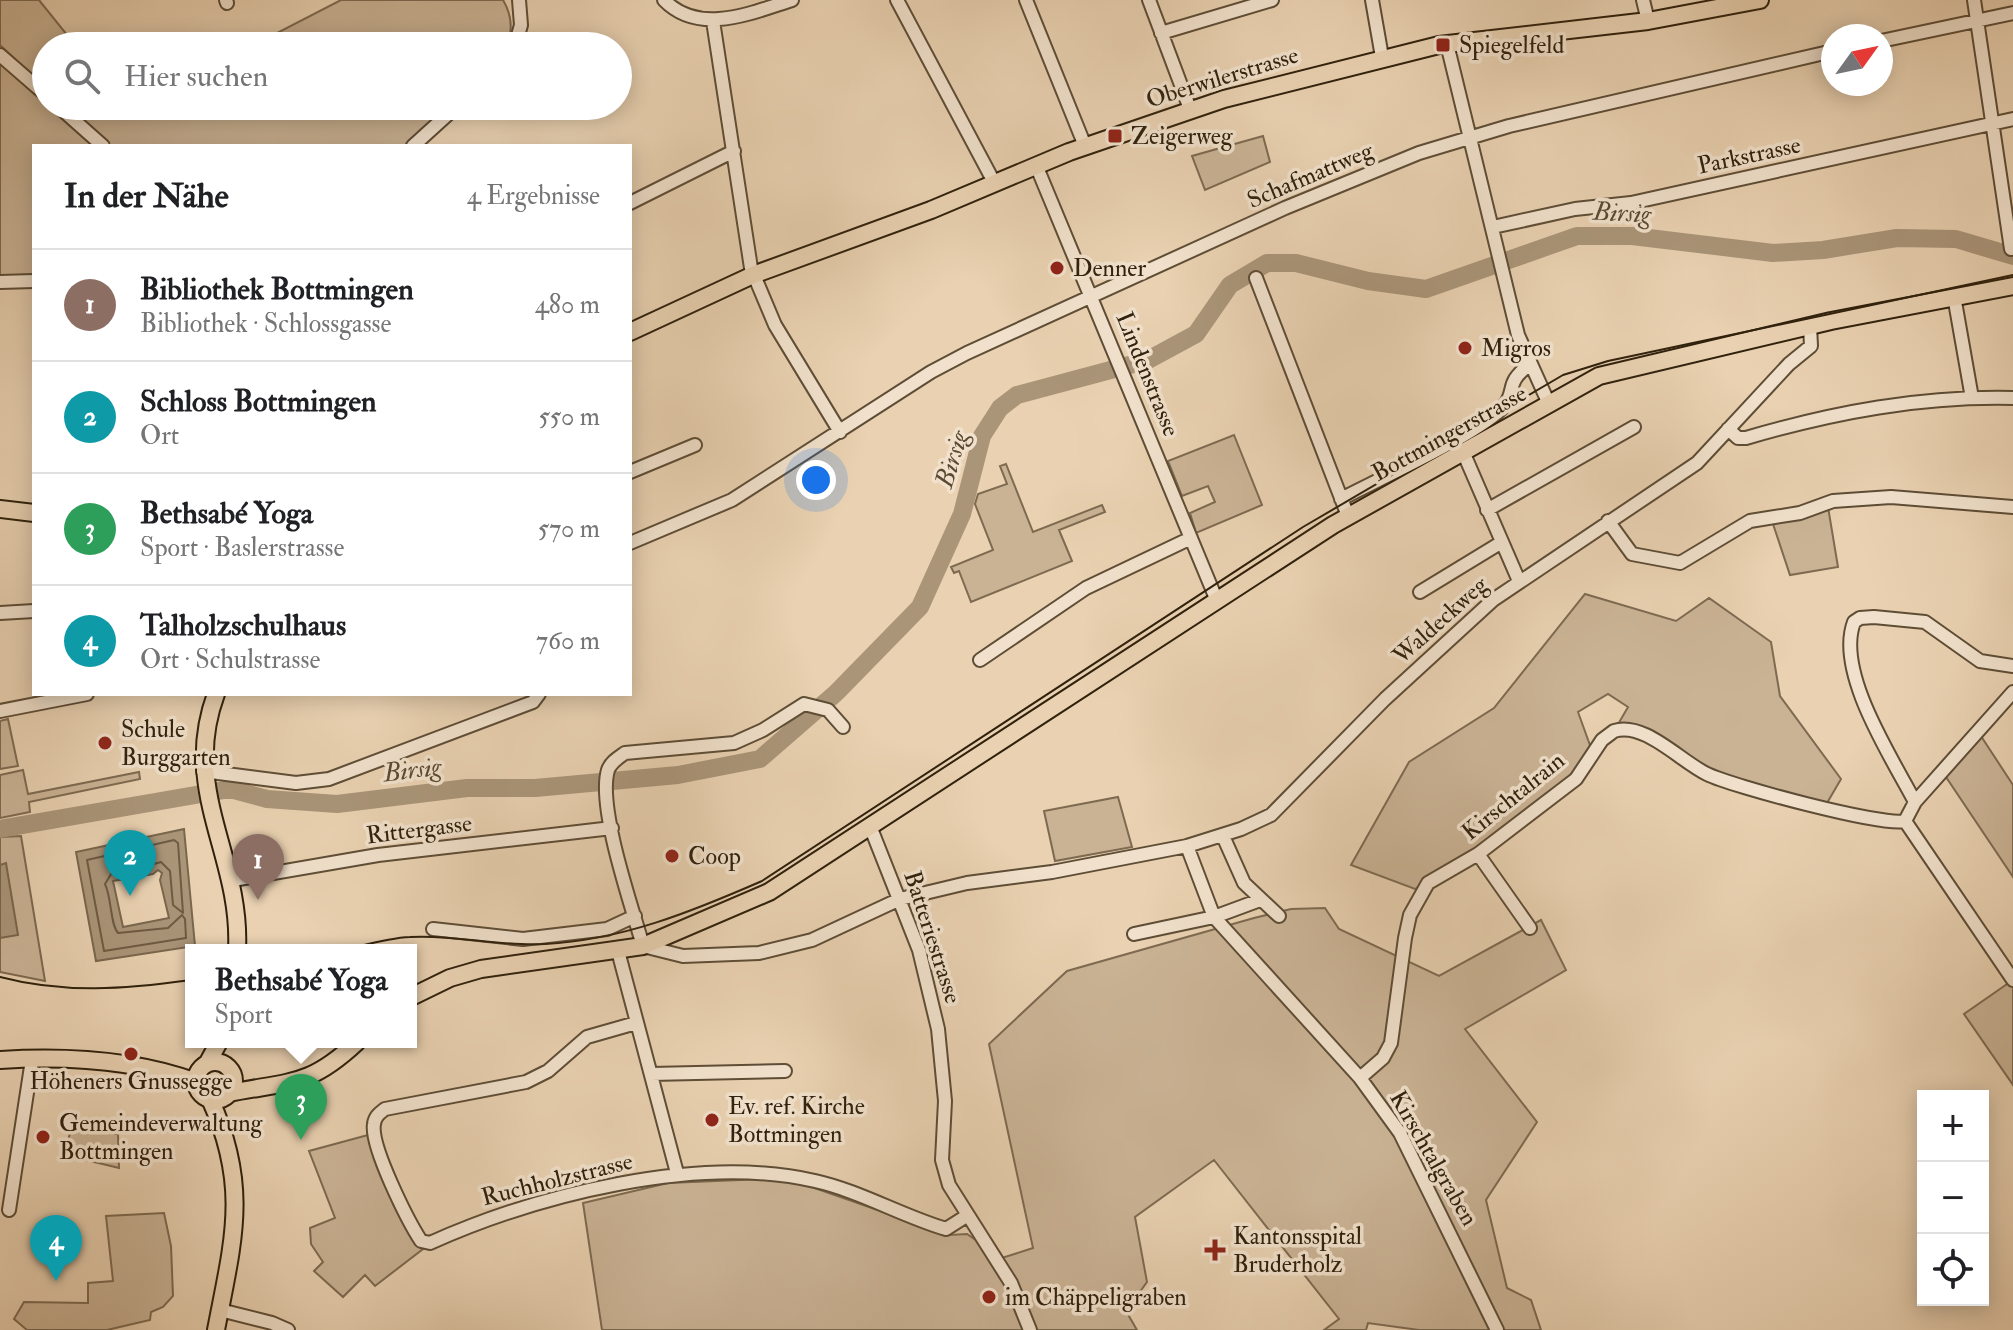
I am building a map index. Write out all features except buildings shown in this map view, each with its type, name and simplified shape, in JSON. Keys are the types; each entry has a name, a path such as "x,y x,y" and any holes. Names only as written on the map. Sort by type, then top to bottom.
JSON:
{"main road":[{"name":"Oberwilerstrasse","path":"632,331 753,275 995,184 1085,146 1190,109 1382,57 1447,44 1648,21 1760,0"},
{"name":"Bottmingerstrasse","path":"417,994 450,978 481,969 643,946 769,892 1348,516 1612,372 1810,326 2013,286"},
{"path":"0,509 32,513"},
{"path":"215,696 207,721 205,785 233,880 237,944"},
{"path":"216,1048 201,1072 200,1093 224,1086 285,1085 327,1069 350,1048"},
{"path":"216,1330 237,1209 221,1123 224,1086 221,1048"},
{"path":"0,1060 123,1065 170,1072 184,1068 201,1072 224,1086"}],"street":[{"path":"664,0 678,11 713,21 792,0"},
{"path":"897,0 995,184"},
{"path":"1026,0 1085,146"},
{"path":"1149,0 1190,109"},
{"path":"1161,33 1272,0"},
{"path":"1372,0 1382,57"},
{"path":"1643,0 1648,21"},
{"path":"1974,0 2011,249"},
{"path":"519,32 522,1"},
{"path":"1893,38 2013,13"},
{"path":"713,21 747,254 753,275 775,325 840,432"},
{"path":"1447,44 1504,278 1529,365 1549,404"},
{"name":"Schafmattweg","path":"632,542 732,500 946,364 1338,184 1509,126 1821,54"},
{"path":"0,55 32,83"},
{"name":"Parkstrasse","path":"1493,227 1575,209 1631,203 2013,119"},
{"path":"74,120 101,144"},
{"path":"415,144 442,120"},
{"path":"632,202 734,151"},
{"name":"Lindenstrasse","path":"1036,165 1121,362 1217,601"},
{"path":"1256,278 1348,516"},
{"path":"0,282 32,281"},
{"path":"1954,296 1972,398"},
{"name":"Waldeckweg","path":"643,946 683,956 759,953 792,945 900,899 967,883 1052,872 1187,846 1223,836 1271,815 1385,699 1519,581 1697,463 1789,364 1811,346 1810,326"},
{"name":"Bottmingerstrasse","path":"1341,499 1494,413 1505,405 1514,376 1529,365"},
{"path":"1728,429 1738,438 1746,438 1841,412 1940,398 2013,398"},
{"path":"1487,510 1634,427"},
{"path":"632,471 695,445"},
{"path":"1464,454 1519,581"},
{"path":"1608,521 1632,554 1680,563 1750,521 1800,513 1833,501 1891,497 2013,507"},
{"path":"980,660 1086,588 1191,538"},
{"path":"1420,592 1502,542"},
{"path":"0,613 32,611"},
{"path":"1915,802 1868,712 1857,682 1851,643 1854,622 1860,618 1874,617 1925,622 1980,661 2013,666"},
{"path":"2013,692 1915,802 1905,821 2013,980"},
{"path":"0,711 77,696"},
{"path":"205,785 296,783 329,779 533,702 538,696"},
{"path":"643,946 612,828 606,788 612,762 625,753 734,743 763,730 804,704 828,710 843,727"},
{"name":"Kirschtalrain","path":"1360,1078 1383,1058 1391,1043 1410,915 1428,883 1478,854 1576,779 1602,740 1622,728 1637,732 1708,775 1883,820 1905,821"},
{"name":"Batteriestrasse","path":"870,826 919,950 938,1029 945,1101 942,1160 949,1185 1011,1283 1030,1330"},
{"name":"Rittergasse","path":"233,880 405,851 612,828"},
{"path":"1223,836 1244,883 1279,916"},
{"name":"Kirschtalgraben","path":"1187,846 1214,917 1360,1078 1400,1133 1497,1330"},
{"path":"1478,854 1530,928"},
{"path":"1134,934 1214,917 1260,900"},
{"path":"433,929 523,939 607,929 635,916"},
{"path":"618,951 677,1173"},
{"name":"Ruchholzstrasse","path":"636,1023 587,1037 548,1071 526,1082 385,1109 376,1117 373,1127 392,1186 421,1241 430,1243 488,1217 677,1173 757,1171 818,1181 946,1229 968,1215"},
{"path":"9,1210 32,1060"},
{"path":"651,1074 785,1071"},
{"path":"220,1310 288,1330"}],"shaded area":[{"path":"0,0 39,0 65,32 32,32 32,76 0,45"},
{"path":"341,0 503,0 511,28 510,32 279,32"},
{"path":"0,60 32,89 32,120 66,120 92,144 32,144 32,276 0,278"},
{"path":"75,120 434,120 407,144 94,144"},
{"path":"1263,136 1270,162 1205,190 1192,156"},
{"path":"1234,435 1262,505 1196,533 1190,513 1215,502 1208,486 1182,496 1168,461"},
{"path":"1006,464 1033,532 1102,505 1105,512 1059,530 1072,561 971,602 959,571 954,573 951,567 993,550 975,504 978,494 1007,484 1000,466"},
{"path":"1828,507 1838,567 1790,575 1773,524"},
{"path":"1585,594 1676,621 1709,598 1771,642 1780,696 1841,779 1827,803 1706,772 1617,726 1628,707 1608,694 1578,712 1591,748 1566,785 1483,851 1415,889 1351,865 1409,762 1494,708"},
{"path":"8,719 18,766 0,769 0,721"},
{"path":"1977,730 2013,785 2013,877 1942,771"},
{"path":"23,770 28,794 139,772 140,779 29,802 30,812 0,818 0,775"},
{"path":"1118,797 1132,847 1055,861 1044,811"},
{"path":"21,836 45,981 0,972 0,837"},
{"path":"1325,908 1339,929 1439,976 1541,920 1566,970 1465,1029 1537,1122 1486,1200 1507,1288 1531,1300 1541,1330 1419,1330 1368,1323 1366,1330 1324,1330 1339,1319 1214,1160 1135,1217 1147,1282 1126,1311 1137,1330 602,1330 583,1203 668,1183 786,1178 949,1235 967,1234 1002,1258 1033,1248 989,1044 1067,971 1254,918 1291,909"},
{"path":"2010,982 2013,985 2013,1085 1964,1014"},
{"path":"73,1119 98,1131 118,1134 119,1168 65,1155"},
{"path":"368,1135 398,1209 423,1249 375,1286 365,1275 343,1297 314,1271 323,1262 311,1244 310,1228 335,1218 309,1151"},
{"path":"164,1213 171,1246 173,1296 163,1307 151,1312 150,1320 107,1330 27,1330 14,1319 24,1302 88,1303 88,1283 113,1281 106,1216"}],"water":[{"path":"184,829 195,944 96,961 76,852","holes":["158,870 162,873 160,880 169,918 123,927 113,881 153,874"]},
{"path":"6,863 18,935 0,938 0,865"}],"waterway":[{"name":"Birsig","path":"0,829 230,789 267,799 337,804 467,788 535,788 678,775 760,759 836,693 920,607 962,514 982,436 1000,408 1017,395 1148,360 1196,334 1230,285 1267,263 1296,263 1368,281 1426,289 1577,236 1632,236 1773,253 1823,250 1897,238 1956,239 2013,256"}],"tram line":[{"path":"368,944 410,937 528,944 574,941 656,923 709,903 762,881 1303,527 1563,375 1608,361 2013,275"},
{"path":"0,977 71,988 143,986 185,981"}],"place":[{"name":"Spiegelfeld","path":"1443,45"},
{"name":"Zeigerweg","path":"1115,136"},
{"name":"Denner","path":"1057,268"},
{"name":"Migros","path":"1465,348"},
{"name":"Schule Burggarten","path":"105,743"},
{"name":"Coop","path":"672,856"},
{"name":"Schloss Bottmingen","path":"130,896"},
{"name":"Bibliothek Bottmingen","path":"258,900"},
{"name":"Höheners Gnussegge","path":"131,1054"},
{"name":"Ev. ref. Kirche Bottmingen","path":"712,1120"},
{"name":"Gemeindeverwaltung Bottmingen","path":"43,1137"},
{"name":"Bethsabé Yoga","path":"301,1140"},
{"name":"Kantonsspital Bruderholz","path":"1215,1250"},
{"name":"Talholzschulhaus","path":"56,1281"},
{"name":"im Chäppeligraben","path":"989,1297"}]}
